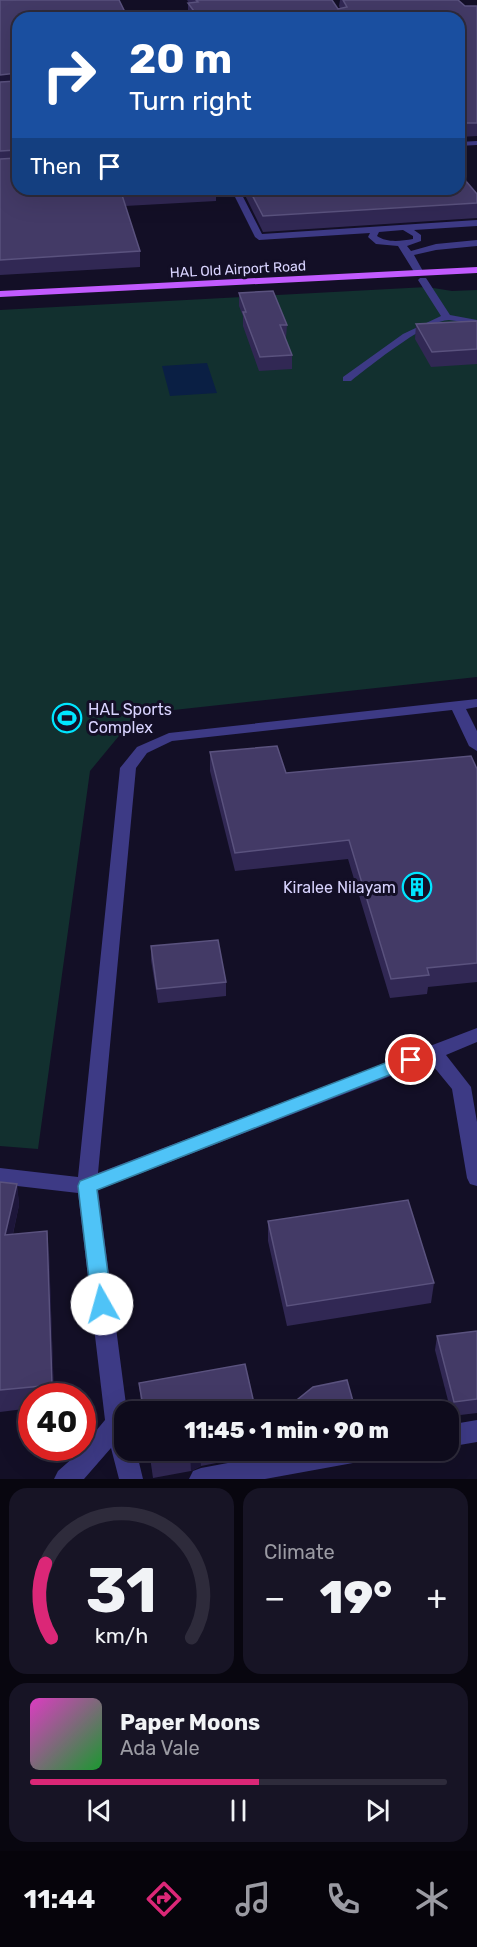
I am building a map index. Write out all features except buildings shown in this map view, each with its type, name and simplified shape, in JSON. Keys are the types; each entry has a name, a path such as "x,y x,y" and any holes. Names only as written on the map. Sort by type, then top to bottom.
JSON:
{"main road":[{"name":"HAL Old Airport Road","path":"0,302 421,277 477,270"},
{"name":"HAL Old Airport Road","path":"0,294 421,277 477,279"}],"street":[{"path":"238,195 259,237 477,223"},
{"path":"376,230 372,237 379,242 400,244 417,241 417,235 405,228"},
{"path":"408,254 477,243"},
{"path":"400,244 447,317"},
{"path":"347,380 398,340 424,326 447,317 477,323"},
{"path":"114,1401 87,1186 128,768 142,750 169,737 477,703"},
{"path":"457,706 477,746"},
{"path":"0,1176 87,1186 477,1035"},
{"path":"432,1051 461,1087 477,1178"},
{"path":"66,1479 83,1464 114,1427"},
{"path":"459,1434 477,1431"},
{"path":"126,1461 131,1479"},
{"path":"201,1479 302,1461"}],"green space":[{"name":"HAL Sports Complex","path":"427,287 452,291 477,290 477,677 137,714 90,771 38,1149 0,1146 0,310"}],"water":[{"path":"207,363 217,393 170,396 162,366"}],"place":[{"name":"HAL Sports Complex","path":"67,718"},
{"name":"Kiralee Nilayam","path":"417,887"}],"route":[{"path":"102,1304 87,1186 411,1060"}]}
